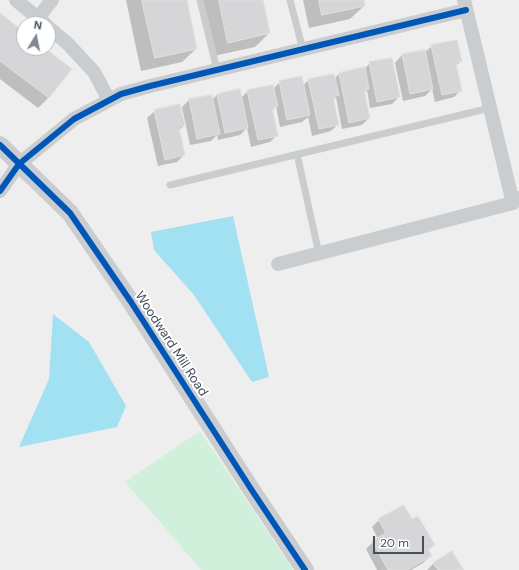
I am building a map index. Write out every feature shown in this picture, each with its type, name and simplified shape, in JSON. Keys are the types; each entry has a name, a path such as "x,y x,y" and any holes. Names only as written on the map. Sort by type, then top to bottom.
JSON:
{"street":[{"path":"16,0 35,16"},
{"path":"46,16 52,0"},
{"path":"0,191 20,164 74,119 121,94 303,50 465,5 490,108 516,201 278,264"},
{"path":"56,34 94,72 110,100"},
{"name":"Woodward Mill Road","path":"0,145 70,213 131,302 250,489 305,570"}],"lane":[{"path":"200,0 217,70"},
{"path":"290,0 303,50"},
{"path":"170,185 490,108"},
{"path":"297,154 319,254"}],"green space":[{"path":"200,431 293,570 201,570 125,482"}],"water":[{"path":"233,216 269,377 252,382 194,295 154,250 151,232"},
{"path":"53,314 89,342 126,406 117,427 19,447 49,379"}],"building":[{"path":"142,0 187,0 197,49 155,58"},
{"path":"219,0 263,0 270,33 228,43"},
{"path":"319,0 364,0 365,6 322,15"},
{"path":"0,13 16,26 16,56 55,56 72,69 49,98 0,61"},
{"path":"457,40 462,61 456,63 462,91 442,95 431,45"},
{"path":"425,50 433,89 410,94 402,54"},
{"path":"392,58 400,97 377,102 369,62"},
{"path":"365,67 369,89 364,90 370,118 349,123 339,73"},
{"path":"334,74 339,95 333,97 339,125 319,129 308,79"},
{"path":"302,76 310,115 287,120 279,81"},
{"path":"273,85 278,106 272,108 278,136 258,140 247,90"},
{"path":"240,89 248,128 225,133 217,94"},
{"path":"212,95 220,134 197,139 189,99"},
{"path":"180,104 185,126 179,127 185,155 165,160 154,110"},
{"path":"404,505 412,519 418,516 435,545 428,549 432,556 407,570 388,570 372,541 386,533 378,519"},
{"path":"452,551 464,570 438,570 433,563"}],"cycle path":[{"path":"0,191 19,164 74,119 121,94 466,10"},
{"path":"0,145 70,213 131,302 305,570"}]}
